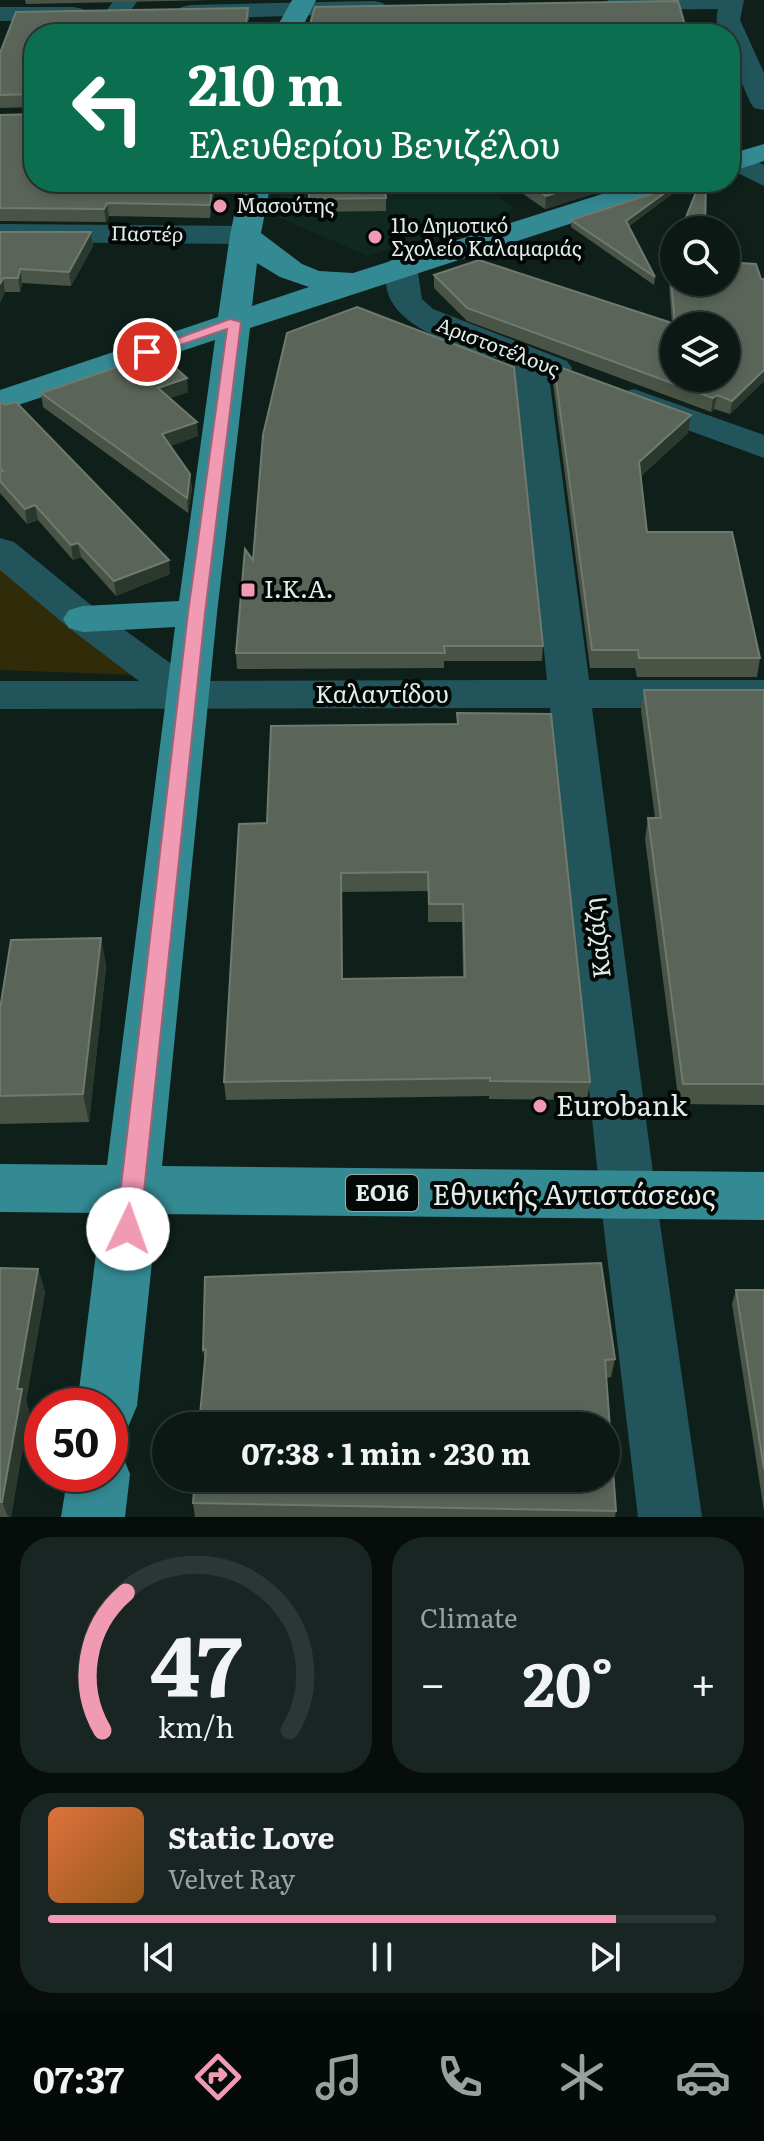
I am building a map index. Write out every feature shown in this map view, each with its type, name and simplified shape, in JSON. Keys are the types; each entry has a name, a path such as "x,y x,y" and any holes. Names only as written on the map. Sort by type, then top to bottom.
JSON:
{"main road":[{"path":"291,24 300,5"},
{"path":"740,160 764,152"},
{"path":"109,1388 197,613 245,235 254,192"},
{"path":"0,401 401,267 638,192"},
{"path":"245,235 270,261 288,271 338,282 362,280"},
{"path":"83,619 197,613"},
{"name":"Εθνικής Αντιστάσεως","path":"0,1188 764,1196"},
{"path":"93,1517 96,1492"}],"street":[{"path":"595,3 732,0 729,24"},
{"path":"0,14 300,5 392,7"},
{"path":"740,56 756,103"},
{"path":"740,165 764,177"},
{"name":"Παστέρ","path":"0,233 245,235"},
{"name":"Αριστοτέλους","path":"401,267 402,297 414,312 431,322 764,447"},
{"name":"Καζάζη","path":"530,359 628,1196 670,1517"},
{"path":"0,550 83,619 188,696"},
{"name":"Καλαντίδου","path":"0,695 764,694"}],"shaded area":[{"name":"11ο Δημοτικό Σχολείο Καλαμαριάς","path":"280,192 494,192 515,209 368,256 280,218"},
{"path":"0,569 136,675 0,670"}],"building":[{"path":"678,1 685,24 310,24 315,7"},
{"path":"248,8 246,24 24,24 24,94 0,95 0,53 16,12"},
{"path":"24,114 24,192 212,192 210,205 107,203 104,209 0,208 0,115"},
{"path":"309,192 385,192 386,198 309,199"},
{"path":"658,192 666,192 626,221 655,277 571,220"},
{"path":"696,192 706,192 705,216 687,216"},
{"path":"0,232 91,232 69,272 20,269 18,278 3,278 0,284"},
{"path":"479,260 660,319 660,379 467,308 434,275"},
{"path":"740,263 756,264 761,279 764,279 764,370 732,401 697,392 740,392 740,312 674,312 672,296 740,296"},
{"path":"357,307 514,367 543,646 444,646 445,653 236,653 245,549 253,560 263,435 287,333"},
{"path":"159,353 187,378 158,388 197,422 162,434 190,474 187,498 41,393"},
{"path":"554,365 691,415 639,462 647,532 732,532 760,658 639,658 638,650 592,650"},
{"path":"0,402 5,405 16,402 169,560 114,581 78,543 71,545 35,505 25,509 0,481 0,472 3,471 0,468"},
{"path":"644,690 764,690 764,1084 683,1084 648,818 661,818"},
{"path":"457,713 551,714 590,1082 490,1081 490,1078 224,1082 239,824 267,823 271,726 458,724","holes":["428,872 429,904 463,904 465,977 342,979 341,873"]},
{"path":"101,938 83,1094 0,1096 0,1009 11,940"},
{"path":"601,1263 615,1359 605,1360 609,1412 200,1412 206,1349 203,1350 205,1277"},
{"path":"0,1268 38,1269 17,1389 22,1389 2,1502 0,1502"},
{"path":"736,1290 764,1290 764,1469"},
{"path":"194,1492 615,1492 616,1511 193,1503"}],"place":[{"name":"Μασούτης","path":"220,206"},
{"name":"11ο Δημοτικό Σχολείο Καλαμαριάς","path":"375,237"},
{"name":"Ι.Κ.Α.","path":"248,590"},
{"name":"Eurobank","path":"540,1106"}],"route":[{"path":"128,1229 136,1136 197,613 235,322 147,352"}]}
